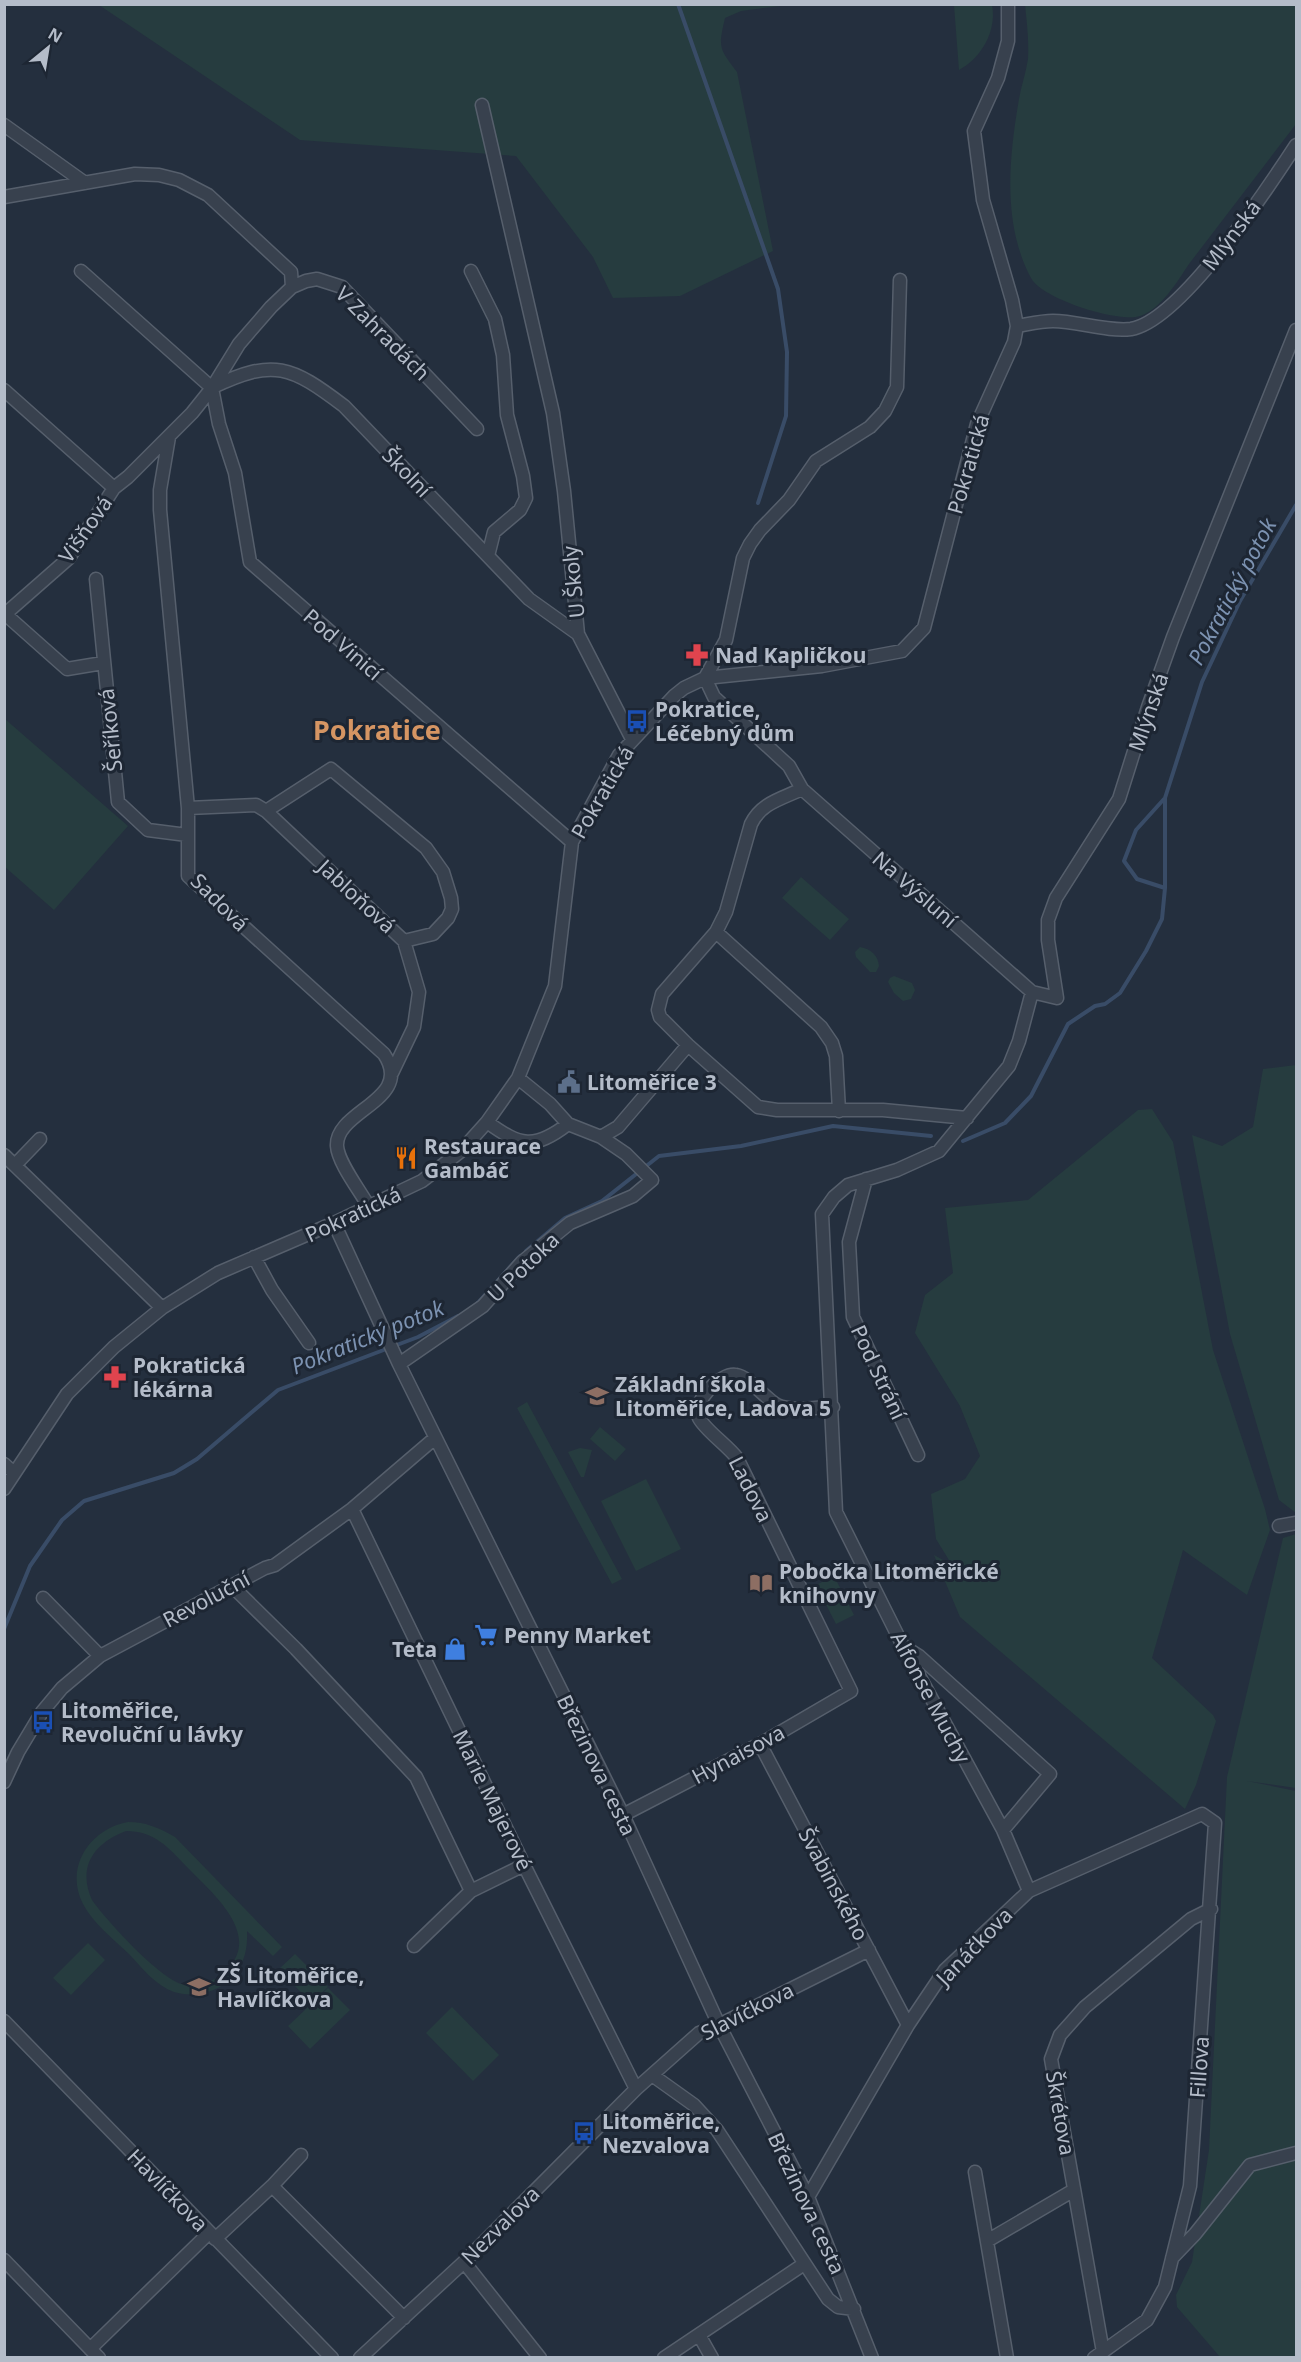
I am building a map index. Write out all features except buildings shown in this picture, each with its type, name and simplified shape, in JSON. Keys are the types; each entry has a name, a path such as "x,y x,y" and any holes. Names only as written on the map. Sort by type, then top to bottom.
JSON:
{"street":[{"name":"Pokratická","path":"4,1489 67,1394 114,1347 162,1308 218,1273 334,1223 423,1181 461,1151 487,1122 518,1078 555,986 572,842 612,766 632,739 678,692 705,678 822,666 902,651 924,628 977,424 1014,342 1017,326 1012,300 982,200 974,131 998,78 1006,50 1008,4"},
{"name":"U Školy","path":"482,105 553,413 564,491 578,634 632,739"},
{"path":"4,125 85,183"},
{"name":"Mlýnská","path":"1017,326 1053,321 1128,329 1146,325 1177,301 1203,273 1276,176 1296,145"},
{"path":"4,197 135,174 159,175 193,186 208,195 291,272 292,287 239,344 212,388 81,271"},
{"path":"471,271 495,319 503,355 507,416 523,476 526,498 520,510 494,532 488,556"},
{"name":"V Zahradách","path":"292,287 317,279 342,287 477,429"},
{"path":"705,678 726,640 743,558 750,544 760,530 789,500 816,461 870,426 892,400 897,387 900,280"},
{"name":"Mlýnská","path":"1032,992 1057,998 1048,940 1048,920 1056,898 1119,799 1173,638 1296,330"},
{"name":"Školní","path":"212,388 241,374 258,369 286,371 308,382 344,406 528,599 578,634"},
{"name":"Višňová","path":"5,615 69,558 114,488 169,437 212,388"},
{"name":"Pod Vinicí","path":"212,388 219,424 235,473 250,562 572,842"},
{"path":"4,390 114,488"},
{"name":"Sadová","path":"169,437 160,490 160,510 188,808 188,876 384,1054 392,1073"},
{"name":"Šeříková","path":"96,579 118,802 148,830 187,835"},
{"path":"5,615 67,669 103,663"},
{"name":"Na Výsluní","path":"705,678 714,697 789,766 802,789 1032,992"},
{"path":"188,808 256,805 266,811 331,768 426,848 443,872 451,898 452,909 448,918 433,934 404,941"},
{"path":"802,789 761,808 751,824 726,912 716,932 659,1000 660,1017 728,1081 758,1107 777,1110 882,1110 967,1118 1014,1056 1032,992"},
{"name":"Jabloňová","path":"266,811 404,941 420,992 414,1027 392,1073"},
{"path":"716,932 821,1028 832,1043 836,1056 839,1111"},
{"path":"518,1078 550,1104 568,1124 601,1137 618,1127 688,1045"},
{"path":"369,1207 339,1155 337,1142 348,1125 384,1091 392,1073"},
{"name":"Alfonse Muchy","path":"967,1118 939,1151 897,1170 848,1185 834,1197 822,1214 836,1512 903,1646 1003,1830 1029,1891"},
{"path":"487,1122 506,1136 528,1144 553,1136 568,1124"},
{"name":"U Potoka","path":"399,1364 483,1306 522,1262 570,1223 633,1196 649,1177 626,1154 601,1137"},
{"path":"15,1165 40,1139"},
{"path":"4,1155 162,1308"},
{"name":"Pod Strání","path":"866,1179 849,1242 853,1317 918,1455"},
{"name":"Březinova cesta","path":"334,1223 435,1438 623,1815 719,2025 808,2197 872,2358"},
{"path":"254,1257 272,1290 309,1343"},
{"name":"Ladova","path":"832,1407 784,1408 738,1375 729,1375 723,1377 699,1401 697,1412 700,1420 724,1442 737,1458 851,1690"},
{"name":"Revoluční","path":"4,1782 18,1752 42,1712 62,1688 100,1656 275,1564 352,1509 435,1438"},
{"path":"4,1464 14,1473"},
{"name":"Marie Majerové","path":"352,1509 636,2089"},
{"path":"1279,1526 1296,1523"},
{"path":"232,1586 296,1649 416,1777 471,1890"},
{"path":"43,1598 100,1656"},
{"path":"903,1646 919,1656 1050,1774 1003,1830"},
{"name":"Hynaisova","path":"623,1815 760,1744 851,1690"},
{"name":"Švabinského","path":"760,1744 908,2025"},
{"name":"Janáčkova","path":"808,2197 908,2025 945,1970 1029,1891 1202,1814"},
{"name":"Fillova","path":"1098,2355 1147,2320 1166,2288 1190,2186 1211,1909 1215,1823 1202,1814"},
{"path":"414,1946 471,1890 525,1865"},
{"name":"Škrétova","path":"1098,2355 1074,2190 1051,2059 1060,2035 1085,2007 1191,1919 1211,1909"},
{"name":"Slavíčkova","path":"636,2089 699,2033 869,1950"},
{"name":"Havlíčkova","path":"4,2021 332,2358"},
{"path":"652,2075 706,2116 729,2146 804,2264 833,2304 854,2309"},
{"name":"Nezvalova","path":"360,2358 464,2262 636,2089"},
{"path":"1171,2259 1194,2235 1250,2165 1296,2153"},
{"path":"4,2260 95,2353 212,2236 272,2186 301,2155"},
{"path":"975,2172 1007,2358"},
{"path":"272,2186 404,2318"},
{"path":"987,2241 1074,2190"},
{"path":"464,2262 540,2358"},
{"path":"664,2358 804,2264"},
{"path":"699,2335 712,2358"}],"green space":[{"path":"99,5 788,5 741,11 725,18 721,36 723,52 737,72 773,251 680,296 613,298 593,257 516,156 300,140"},
{"path":"954,5 992,5 993,14 990,33 981,51 959,70"},
{"path":"1025,5 1296,5 1296,124 1168,294 1155,307 1140,316 1115,316 1099,313 1050,294 1031,278 1022,257 1015,235 1010,190 1015,121 1028,59"},
{"path":"5,719 128,826 54,910 5,867"},
{"path":"801,877 849,919 830,940 782,898"},
{"path":"860,947 871,951 875,956 879,966 876,972 870,972 856,957 855,952"},
{"path":"894,976 912,983 915,990 911,999 903,1001 894,993 888,982"},
{"path":"1296,1065 1296,1513 1279,1500 1230,1334 1192,1135 1222,1146 1253,1127 1263,1069"},
{"path":"1152,1109 1173,1142 1213,1350 1270,1530 1247,1595 1183,1550 1152,1658 1213,1715 1216,1721 1196,1785 1185,1809 960,1617 934,1555 952,1565 936,1539 931,1494 965,1479 980,1456 960,1406 915,1333 925,1295 953,1273 945,1208 1028,1200 1138,1110"},
{"path":"527,1402 622,1579 612,1584 517,1408"},
{"path":"600,1427 626,1449 615,1461 590,1439"},
{"path":"580,1448 592,1450 584,1477 581,1477 568,1452"},
{"path":"646,1479 681,1549 636,1571 601,1501"},
{"path":"1296,1534 1296,1788 1247,1781 1296,1791 1296,2357 1220,2357 1177,2307 1176,2295 1192,2262 1209,2150 1227,1777 1283,1538"},
{"path":"834,1576 854,1615 836,1624 816,1585"},
{"path":"128,1822 147,1824 175,1837 282,1947 273,1956 247,1931 247,1946 243,1960 232,1978 220,1987 201,1994 187,1994 174,1992 161,1985 149,1976 98,1924 87,1911 78,1890 79,1864 84,1852 92,1841 114,1826","holes":["126,1831 136,1832 160,1841 209,1889 231,1917 237,1931 239,1946 234,1961 217,1978 192,1985 172,1980 134,1948 92,1900 86,1877 91,1858 97,1849 115,1836"]},
{"path":"88,1943 105,1960 71,1995 53,1978"},
{"path":"295,1954 328,1987 311,2003 279,1969"},
{"path":"328,1988 350,2010 310,2049 288,2026"},
{"path":"452,2007 499,2055 473,2081 426,2033"}],"waterway":[{"path":"678,4 778,289 787,352 786,416 758,503"},
{"name":"Pokratický potok","path":"963,1141 1005,1123 1031,1096 1068,1024 1120,993 1146,951 1162,919 1165,888 1165,798 1202,682 1240,601 1296,505"},
{"path":"1164,799 1136,830 1124,861 1137,879 1165,888"},
{"name":"Pokratický potok","path":"526,1251 565,1218 602,1201 659,1156 741,1146 833,1126 931,1136"},
{"name":"Pokratický potok","path":"475,1306 520,1256"},
{"name":"Pokratický potok","path":"4,1629 30,1566 62,1520 84,1501 174,1473 197,1459 278,1390 418,1337 458,1316"}],"place":[{"name":"Nad Kapličkou","path":"697,655"},
{"name":"Pokratice, Léčebný dům","path":"637,721"},
{"name":"Litoměřice 3","path":"569,1082"},
{"name":"Restaurace Gambáč","path":"406,1158"},
{"name":"Pokratická lékárna","path":"115,1377"},
{"name":"Základní škola Litoměřice, Ladova 5","path":"597,1396"},
{"name":"Pobočka Litoměřické knihovny","path":"761,1583"},
{"name":"Penny Market","path":"486,1635"},
{"name":"Teta","path":"455,1649"},
{"name":"Litoměřice, Revoluční u lávky","path":"43,1722"},
{"name":"ZŠ Litoměřice, Havlíčkova","path":"199,1987"},
{"name":"Litoměřice, Nezvalova","path":"584,2133"}],"district":[{"name":"Pokratice","path":"377,729"}]}
